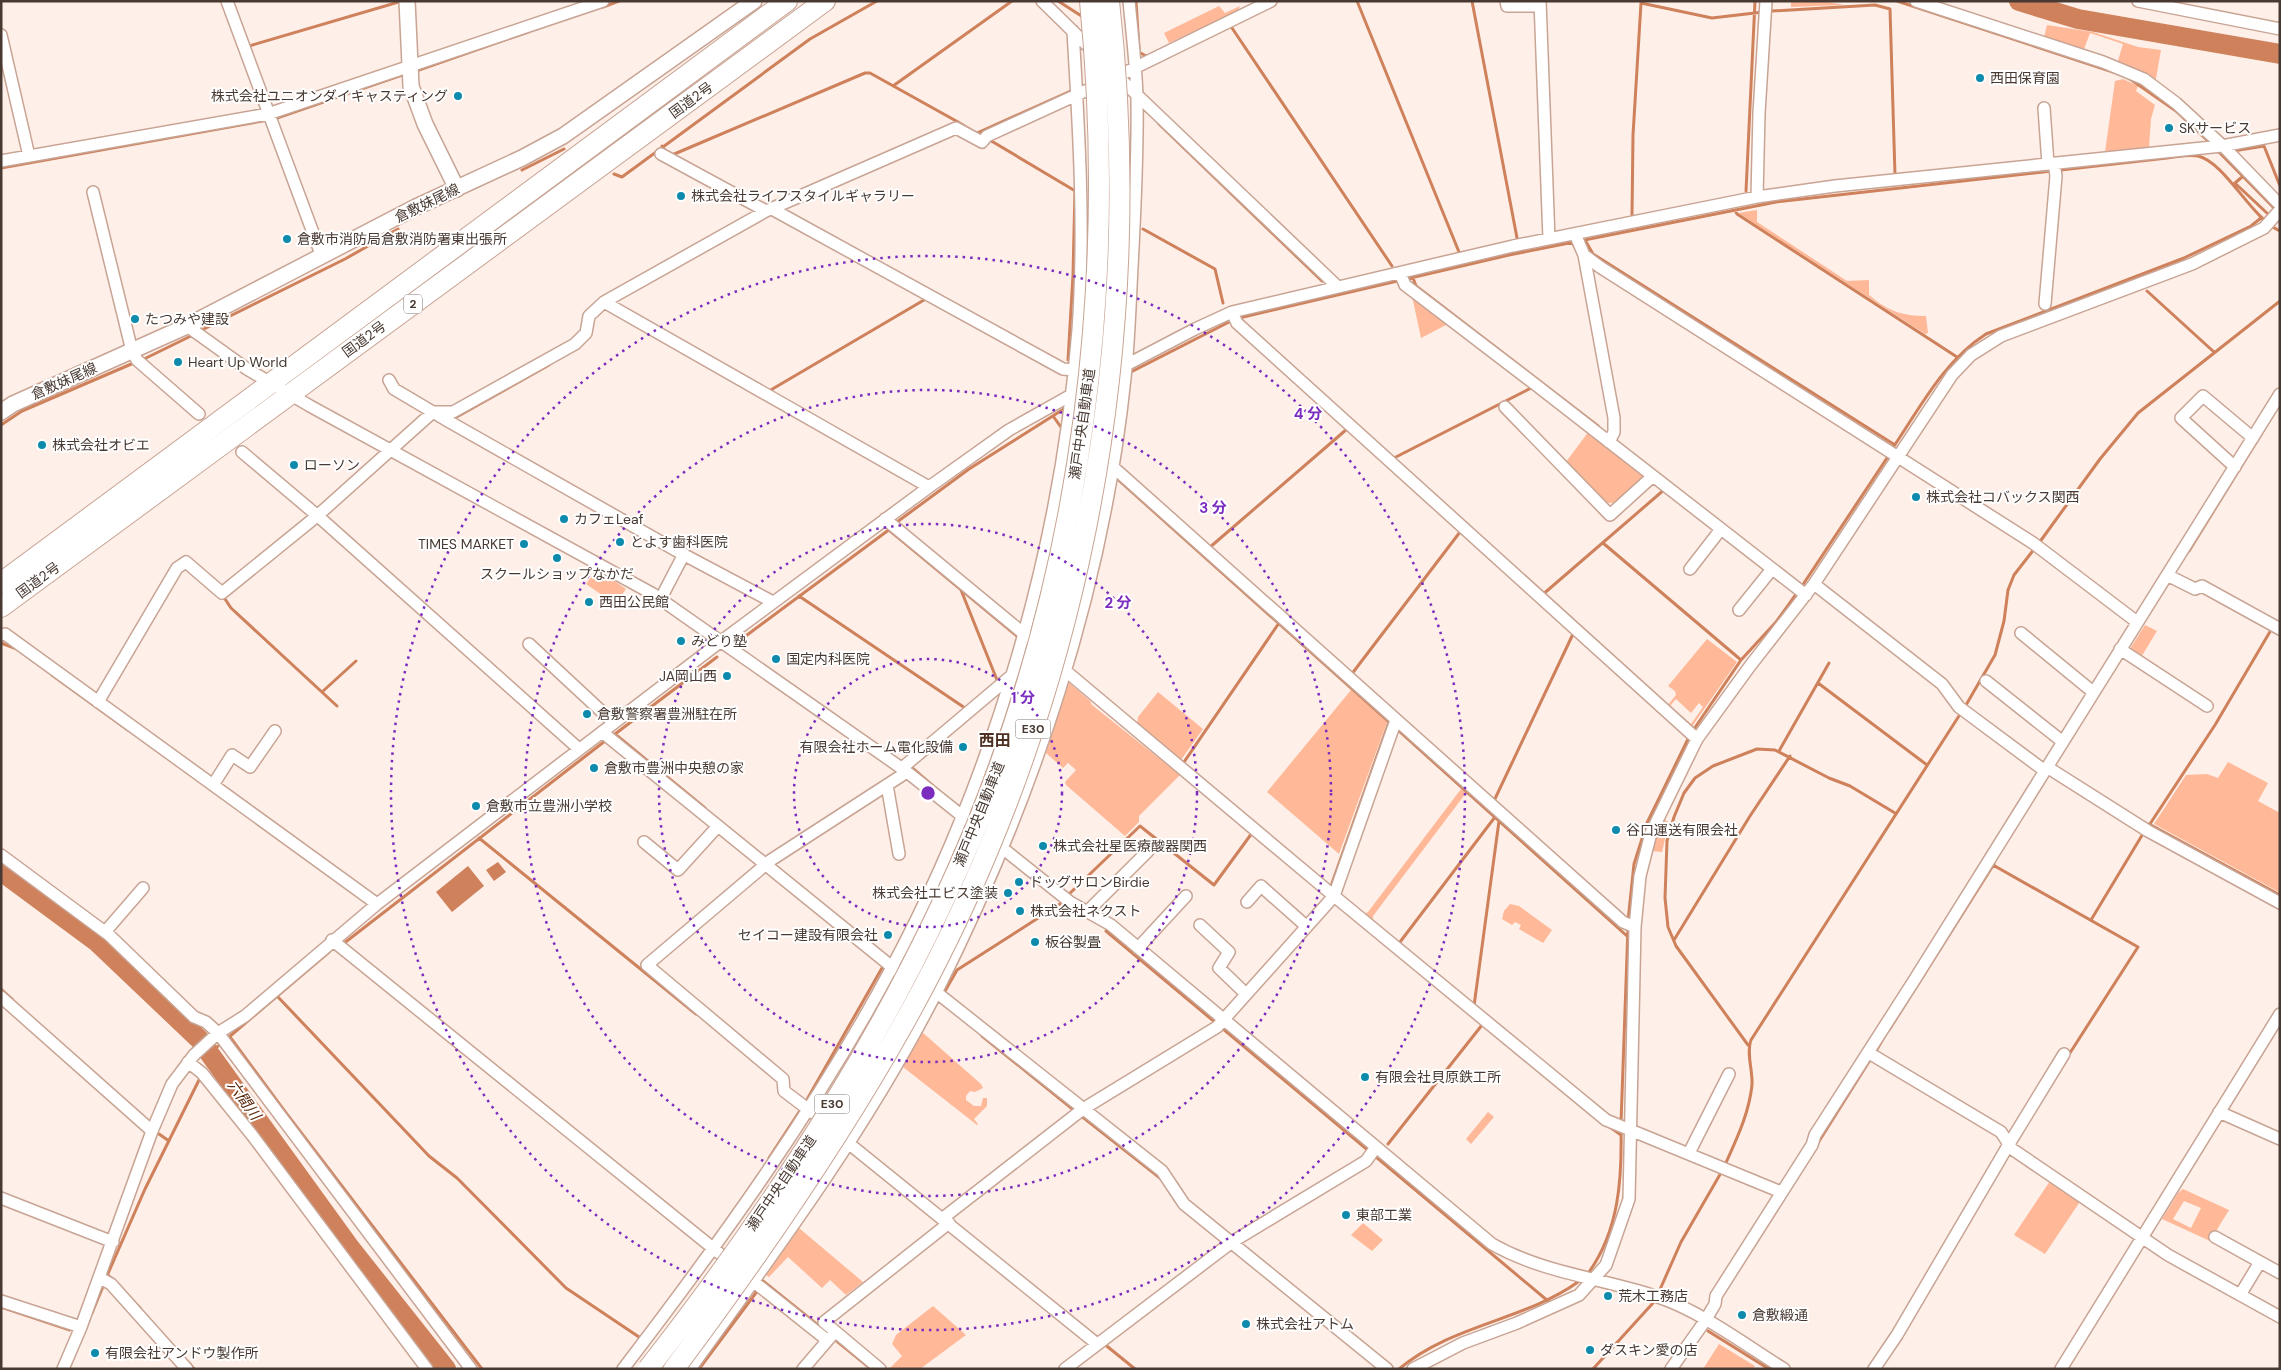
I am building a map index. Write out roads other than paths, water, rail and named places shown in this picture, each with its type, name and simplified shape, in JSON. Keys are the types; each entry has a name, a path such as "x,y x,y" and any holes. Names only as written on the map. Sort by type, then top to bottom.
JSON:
{"highway":[{"name":"国道2号","path":"1,583 787,1"},
{"name":"国道2号","path":"1,607 825,1"},
{"path":"1078,1 1088,68 1100,196"},
{"name":"瀬戸中央自動車道","path":"648,1369 760,1216 852,1072 920,947 980,817 1007,742 1031,667 1066,526 1088,393 1096,299 1100,196 1095,58 1090,1"},
{"name":"瀬戸中央自動車道","path":"674,1369 726,1300 824,1156 905,1021 939,956 999,825 1026,749 1070,602 1086,532 1109,392 1115,328 1120,196 1115,68 1109,1"},
{"path":"1115,68 1119,1"}],"main road":[{"path":"407,1 411,86 425,124 457,188"},
{"name":"倉敷妹尾線","path":"5,407 137,359 322,258 563,136 754,1"}],"street":[{"path":"227,1 322,258"},
{"path":"1,161 270,118 410,67 603,1"},
{"path":"1042,1 1115,68 1137,95 1338,286"},
{"path":"690,1369 754,1281 848,1143 894,1069 937,991 1002,849 1047,729 1066,671 1097,547 1126,372 1137,167 1137,95 1129,1"},
{"path":"98,702 177,568 186,562 222,593 320,518 390,449 433,412 453,412 575,344 586,333 589,316 603,303 765,209 956,128 982,142 986,138 1076,91 1115,68 1135,65 1271,1"},
{"path":"1506,1 1506,6 1540,4 1549,239"},
{"path":"1916,1 2124,70 2144,79 2165,95 2226,150 2280,205"},
{"path":"2138,1 2280,29"},
{"path":"1757,197 1759,112 1766,8"},
{"path":"624,1369 714,1250 809,1109 891,969 936,877 999,717 1024,633 1042,558 1067,433 1071,402 1079,295 1082,193 1073,31"},
{"path":"1,35 29,156"},
{"path":"2044,108 2051,164 2056,176 2045,304"},
{"path":"63,1369 103,1280 114,1242 152,1132 172,1084 191,1058 216,1035 245,1016 376,904 720,642 885,519 1010,430 1071,402 1234,317 1338,286 1402,278 1549,239 1578,243 1757,197 2051,164 2226,150 2280,135"},
{"path":"661,154 1073,376"},
{"path":"93,192 137,359 199,414"},
{"path":"1413,1369 1463,1343 1518,1323 1579,1295 1606,1265 1628,1199 1623,1128 1630,925 1651,833 1693,735 1801,592 1814,584 1952,375 1984,345 2001,336 2192,264 2264,228 2280,210"},
{"path":"1578,243 1614,418 1614,432 1609,442"},
{"path":"1578,243 2036,546 2137,622"},
{"path":"1402,278 1801,592"},
{"path":"603,303 929,487"},
{"path":"1234,317 1540,598 1693,735"},
{"path":"193,330 247,369 290,394 660,600 904,770 1070,902 1111,925 1220,1023 1492,1244 1514,1256 1539,1266 1595,1279 1676,1304 1784,1369"},
{"path":"388,380 394,389 433,412 684,554 774,602"},
{"path":"1671,1369 1715,1304 1716,1296 1781,1192 1872,1055 2049,769 2063,742 2120,649 2280,394"},
{"path":"2235,467 2181,418 2203,396 2253,438"},
{"path":"1505,407 1610,515 1653,476"},
{"path":"242,452 320,518 579,749"},
{"path":"1111,471 1206,551 1630,925"},
{"path":"885,519 1024,633 1066,671 1181,766 1331,896 1606,1120 1781,1192"},
{"path":"1690,569 1720,529"},
{"path":"660,600 684,554"},
{"path":"1740,610 1772,568"},
{"path":"2167,575 2195,589 2202,586 2280,629"},
{"path":"1814,584 1942,684 1962,709 2049,769 2146,829 2280,903"},
{"path":"2021,633 2094,692"},
{"path":"1,635 5,634 376,904"},
{"path":"529,644 614,723"},
{"path":"2120,649 2207,706"},
{"path":"1011,676 887,785 766,862 647,965 783,1078 784,1091 1100,1342"},
{"path":"1986,681 2063,742"},
{"path":"831,1336 824,1322 946,1219 1080,1111 1220,1023 1331,896 1396,720"},
{"path":"213,785 232,755 250,766 275,731"},
{"path":"602,732 718,826 766,862 891,969 937,991 1080,1111 1162,1171 1184,1204 1235,1242 1387,1369"},
{"path":"887,785 899,854"},
{"path":"644,842 678,870 718,826"},
{"path":"1087,912 1148,851"},
{"path":"1,855 105,932 194,1017 206,1022 471,1369"},
{"path":"1247,902 1261,886 1306,926"},
{"path":"105,932 142,888"},
{"path":"1138,948 1186,896"},
{"path":"1200,925 1230,952 1218,968 1246,993"},
{"path":"332,940 714,1250 754,1281 880,1369"},
{"path":"1,997 152,1132"},
{"path":"2061,1369 2144,1238 2280,1014"},
{"path":"1874,1369 1897,1335 2064,1054"},
{"path":"1872,1055 2001,1132 2010,1146 2168,1255 2280,1317"},
{"path":"191,1058 252,1135 427,1369"},
{"path":"1689,1154 1729,1074"},
{"path":"2220,1112 2280,1139"},
{"path":"1065,1369 1235,1242 1366,1160 1374,1150"},
{"path":"1,1198 114,1242"},
{"path":"2215,1238 2280,1273"},
{"path":"2240,1295 2260,1262"},
{"path":"103,1280 187,1369"},
{"path":"1,1301 81,1327"},
{"path":"803,1369 831,1336"}],"waterway":[{"path":"249,46 402,1"},
{"path":"603,7 619,1"},
{"path":"614,174 622,177 810,39 877,1"},
{"path":"893,86 1012,1"},
{"path":"1058,1 1083,17"},
{"path":"1136,1 1139,49"},
{"path":"1357,1 1459,252"},
{"path":"1472,1 1517,238"},
{"path":"1746,191 1755,1"},
{"path":"1897,1 2113,72"},
{"path":"2019,1 2078,19 2280,54"},
{"path":"1632,215 1633,135 1641,3 1712,18 1772,11 1875,5 1890,9 1895,175"},
{"path":"1230,25 1392,266"},
{"path":"416,71 528,32"},
{"path":"1137,51 1146,56"},
{"path":"662,146 666,152 672,155 865,73 870,73 958,122"},
{"path":"274,119 405,74"},
{"path":"2130,79 2176,111 2209,142"},
{"path":"977,133 1073,90"},
{"path":"1,168 268,120"},
{"path":"955,124 958,122 971,130"},
{"path":"1159,124 1322,281"},
{"path":"988,139 1077,192"},
{"path":"2233,151 2264,146 2280,186"},
{"path":"522,170 564,149"},
{"path":"2218,151 2277,211"},
{"path":"1239,318 1509,255 1776,202 2187,155 2198,156 2218,169 2258,214 2280,231"},
{"path":"2242,177 2235,183 2268,214 2280,222"},
{"path":"1068,360 1075,191"},
{"path":"1735,210 1737,214 1957,357"},
{"path":"1894,446 1934,385 1958,357 1986,334 2184,258 2251,226 2261,218"},
{"path":"200,331 345,259 398,229"},
{"path":"1143,229 1215,269 1223,303"},
{"path":"1585,240 1593,254 1895,445"},
{"path":"1572,242 1581,258"},
{"path":"1413,278 1416,286 1598,426"},
{"path":"889,279 1054,370"},
{"path":"2147,291 2214,352"},
{"path":"769,391 924,300"},
{"path":"2039,543 2100,459 2138,413 2280,301"},
{"path":"1129,373 1233,320"},
{"path":"142,360 195,334"},
{"path":"1,425 22,411 136,362"},
{"path":"453,419 549,365"},
{"path":"1392,459 1533,387"},
{"path":"897,522 969,469 1067,407"},
{"path":"1053,416 1063,430"},
{"path":"2189,551 2271,418"},
{"path":"1209,548 1347,429"},
{"path":"1692,732 1741,660 1776,622 1804,583 1889,455"},
{"path":"1114,476 1390,723"},
{"path":"1541,596 1665,489"},
{"path":"739,641 890,529"},
{"path":"889,530 1017,636"},
{"path":"1351,675 1460,532"},
{"path":"1603,543 1741,660"},
{"path":"1725,1165 1742,1126 1748,1106 1752,1085 1749,1051 1751,1040 1966,705 1995,655 2004,621 2008,590 2014,575 2035,548"},
{"path":"961,590 997,680"},
{"path":"223,596 231,608 337,706"},
{"path":"799,596 965,708"},
{"path":"1182,765 1279,623"},
{"path":"2148,827 2215,725 2271,630"},
{"path":"1493,803 1573,634"},
{"path":"1,643 17,649"},
{"path":"615,734 717,657"},
{"path":"322,692 356,661"},
{"path":"1779,751 1829,663"},
{"path":"52,675 128,730"},
{"path":"1818,683 1927,765"},
{"path":"1330,889 1389,722"},
{"path":"1399,731 1627,936"},
{"path":"615,734 705,808"},
{"path":"1628,921 1634,864 1647,823 1689,737"},
{"path":"343,944 605,741"},
{"path":"1748,1045 1676,946 1668,927 1665,898 1667,841 1684,793 1695,778 1713,766 1757,749 1775,750 1829,778 1850,786 1895,813"},
{"path":"1674,940 1750,816 1790,756"},
{"path":"910,766 940,792"},
{"path":"1400,942 1495,817"},
{"path":"1474,1006 1499,821"},
{"path":"2149,824 2280,895"},
{"path":"1067,896 1140,826 1214,885 1252,833"},
{"path":"2091,920 2144,832"},
{"path":"479,838 696,1014"},
{"path":"1889,1030 1994,864"},
{"path":"1993,865 2138,947 2068,1056"},
{"name":"六間川","path":"1,871 97,942 199,1039 351,1249 446,1369"},
{"path":"945,991 957,970 1060,904"},
{"path":"1621,1123 1628,927"},
{"path":"1106,931 1548,1301"},
{"path":"229,1037 329,952"},
{"path":"805,1103 882,968"},
{"path":"1,989 12,999"},
{"path":"278,997 429,1156 457,1178 566,1288 642,1339"},
{"path":"1388,1144 1482,1025"},
{"path":"982,1036 1075,1111"},
{"path":"230,1037 482,1369"},
{"path":"1875,1053 1884,1037"},
{"path":"211,1053 218,1046"},
{"path":"1816,1146 1870,1060"},
{"path":"214,1071 220,1066"},
{"path":"106,1278 145,1189 199,1080"},
{"path":"769,1158 801,1109"},
{"path":"1080,1115 1160,1178"},
{"path":"1607,1125 1621,1135"},
{"path":"1589,1272 1607,1239 1617,1204 1621,1167 1621,1129"},
{"path":"159,1134 169,1141"},
{"path":"1658,1294 1681,1242 1722,1171"},
{"path":"108,1275 140,1308"},
{"path":"763,1281 829,1334"},
{"path":"1399,1369 1420,1354 1442,1342 1534,1306 1578,1282"},
{"path":"92,1313 104,1284"},
{"path":"699,1369 758,1290"},
{"path":"1593,1369 1653,1303"},
{"path":"1,1307 70,1330"},
{"path":"1708,1331 1769,1369"},
{"path":"833,1338 871,1369"},
{"path":"1103,1343 1135,1369"},
{"path":"189,1363 194,1369"}],"place":[{"name":"西田保育園","path":"1980,78"},
{"name":"株式会社ユニオンダイキャスティング","path":"458,96"},
{"name":"SKサービス","path":"2169,128"},
{"name":"株式会社ライフスタイルギャラリー","path":"681,196"},
{"name":"倉敷市消防局倉敷消防署東出張所","path":"287,239"},
{"name":"たつみや建設","path":"135,319"},
{"name":"Heart Up World","path":"178,362"},
{"name":"株式会社オビエ","path":"42,445"},
{"name":"ローソン","path":"294,465"},
{"name":"株式会社コバックス関西","path":"1916,497"},
{"name":"カフェLeaf","path":"564,519"},
{"name":"とよす歯科医院","path":"620,542"},
{"name":"TIMES MARKET","path":"524,544"},
{"name":"スクールショップなかだ","path":"557,558"},
{"name":"西田公民館","path":"589,602"},
{"name":"みどり塾","path":"681,641"},
{"name":"国定内科医院","path":"776,659"},
{"name":"JA岡山西","path":"727,676"},
{"name":"倉敷警察署豊洲駐在所","path":"587,714"},
{"name":"有限会社ホーム電化設備","path":"963,747"},
{"name":"倉敷市豊洲中央憩の家","path":"594,768"},
{"name":"倉敷市立豊洲小学校","path":"476,806"},
{"name":"谷口運送有限会社","path":"1616,830"},
{"name":"株式会社星医療酸器関西","path":"1043,846"},
{"name":"ドッグサロンBirdie","path":"1019,882"},
{"name":"株式会社エビス塗装","path":"1008,893"},
{"name":"株式会社ネクスト","path":"1020,911"},
{"name":"セイコー建設有限会社","path":"888,935"},
{"name":"板谷製畳","path":"1035,942"},
{"name":"有限会社貝原鉄工所","path":"1365,1077"},
{"name":"東部工業","path":"1346,1215"},
{"name":"荒木工務店","path":"1608,1296"},
{"name":"倉敷緞通","path":"1742,1315"},
{"name":"株式会社アトム","path":"1246,1324"},
{"name":"ダスキン愛の店","path":"1590,1350"},
{"name":"有限会社アンドウ製作所","path":"95,1353"}],"district":[{"name":"西田","path":"995,740"}]}
